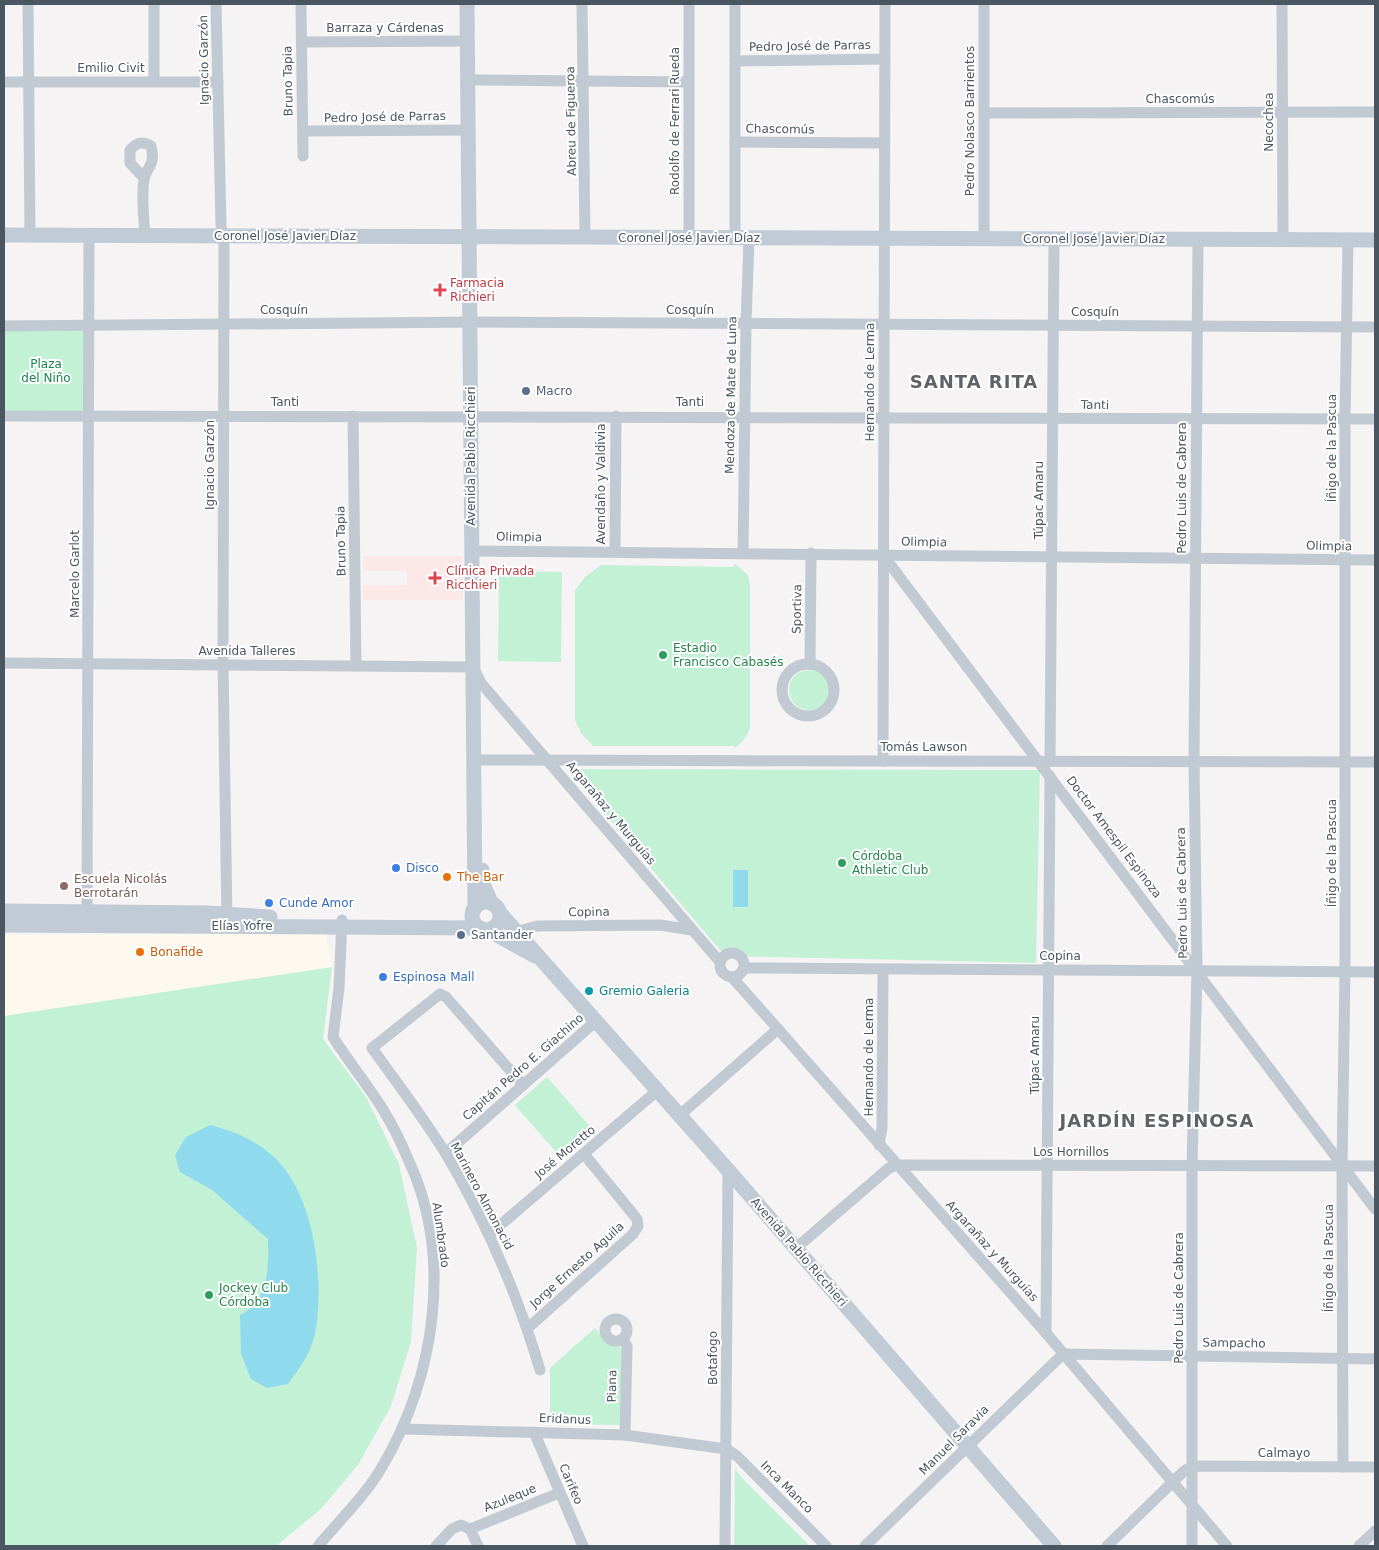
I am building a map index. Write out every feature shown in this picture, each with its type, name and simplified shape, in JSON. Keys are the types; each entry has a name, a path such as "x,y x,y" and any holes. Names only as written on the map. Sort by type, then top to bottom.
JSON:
{"main road":[{"name":"Avenida Pablo Ricchieri","path":"467,4 468,130 473,237"},
{"name":"Avenida Pablo Ricchieri","path":"474,910 480,683 476,550 473,237 476,80 475,4"},
{"name":"Coronel José Javier Díaz","path":"4,235 1375,240"},
{"name":"Avenida Pablo Ricchieri","path":"476,550 473,667 483,884 496,908 519,931 542,960 680,1115 1054,1546"},
{"path":"482,902 496,908 497,926 484,929 473,921 474,910 482,902"},
{"name":"Elías Yofre","path":"342,923 459,920 474,910"},
{"name":"Elías Yofre","path":"4,911 87,912 227,920 484,929"},
{"name":"Elías Yofre","path":"4,925 227,920"},
{"name":"Avenida Pablo Ricchieri","path":"484,929 542,960"}],"street":[{"path":"28,4 30,235"},
{"path":"154,4 154,82"},
{"name":"Ignacio Garzón","path":"216,4 221,224 224,236 223,664 227,920"},
{"name":"Abreu de Figueroa","path":"582,4 585,237"},
{"name":"Rodolfo de Ferrari Rueda","path":"689,4 689,238"},
{"name":"Mendoza de Mate de Luna","path":"735,4 735,142 746,324 743,553"},
{"name":"Hernando de Lerma","path":"883,761 885,4"},
{"name":"Pedro Nolasco Barrientos","path":"984,4 984,239"},
{"name":"Necochea","path":"1282,4 1283,240"},
{"name":"Bruno Tapia","path":"301,6 303,156"},
{"name":"Barraza y Cárdenas","path":"302,42 468,42"},
{"name":"Pedro José de Parras","path":"735,60 885,59"},
{"path":"476,80 689,82"},
{"name":"Emilio Civit","path":"4,82 218,82"},
{"name":"Chascomús","path":"984,113 1375,112"},
{"name":"Pedro José de Parras","path":"303,132 468,130"},
{"name":"Chascomús","path":"735,142 884,143"},
{"path":"144,178 145,236"},
{"name":"Marcelo Garlot","path":"87,912 89,236"},
{"name":"Túpac Amaru","path":"1044,761 1052,557 1054,239"},
{"name":"Pedro Luis de Cabrera","path":"1192,1546 1192,1166 1197,970 1194,762 1198,239"},
{"name":"Íñigo de la Pascua","path":"1343,1467 1342,1166 1347,560 1345,419 1348,240"},
{"name":"Cosquín","path":"4,326 474,322 1375,328"},
{"name":"Tanti","path":"4,416 745,416 1375,419"},
{"name":"Bruno Tapia","path":"353,416 356,665"},
{"name":"Avendaño y Valdivia","path":"615,552 616,416"},
{"name":"Olimpia","path":"476,550 1375,560"},
{"name":"Sportiva","path":"810,664 811,553"},
{"name":"Doctor Amespil Espinoza","path":"883,555 1044,761 1050,776 1375,1209"},
{"name":"Avenida Talleres","path":"4,663 473,667"},
{"path":"810,664 825,671 834,684 834,692 829,707 823,712 806,716 790,709 782,693 787,676 793,669 810,664"},
{"path":"473,667 480,683"},
{"name":"Argarañaz y Murguías","path":"480,683 720,962"},
{"name":"Tomás Lawson","path":"478,760 1375,762"},
{"name":"Túpac Amaru","path":"1046,1333 1050,776"},
{"path":"660,925 666,924 678,913"},
{"name":"Alumbrado","path":"318,1546 377,1475 403,1429 419,1381 433,1320 433,1269 429,1230 421,1192 409,1160 382,1108 332,1037 339,988 342,923"},
{"name":"Copina","path":"519,931 537,926 660,925 692,930"},
{"path":"728,953 736,953 742,957 745,968 740,975 732,978 722,972 720,962 728,953"},
{"name":"Copina","path":"745,968 1375,972"},
{"name":"Hernando de Lerma","path":"879,1145 882,1128 883,969"},
{"name":"Argarañaz y Murguías","path":"732,978 1046,1333 1227,1546"},
{"name":"Marinero Almonacid","path":"524,1085 446,997 440,994 372,1048 446,1153 490,1234 528,1328 540,1370"},
{"name":"Capitán Pedro E. Giachino","path":"446,1153 596,1021"},
{"path":"680,1115 778,1029"},
{"name":"José Moretto","path":"490,1234 658,1090"},
{"name":"Jorge Ernesto Aguila","path":"528,1328 633,1234 638,1226 638,1219 584,1154"},
{"path":"796,1248 890,1168 897,1165"},
{"name":"Los Hornillos","path":"897,1165 1375,1166"},
{"name":"Botafogo","path":"725,1546 728,1170"},
{"name":"Piana","path":"623,1339 627,1346 625,1435"},
{"name":"Sampacho","path":"1063,1354 1375,1359"},
{"name":"Manuel Saravia","path":"865,1546 1063,1354"},
{"name":"Eridanus","path":"403,1429 625,1435 726,1449"},
{"name":"Carifeo","path":"534,1432 582,1546"},
{"name":"Inca Manco","path":"726,1449 737,1456 826,1546"},
{"path":"1107,1546 1184,1471 1193,1466"},
{"name":"Calmayo","path":"1193,1466 1375,1467"},
{"name":"Azuleque","path":"436,1546 452,1528 461,1525 470,1529 560,1493"},
{"path":"470,1529 478,1546"},
{"path":"1359,1546 1375,1531"}],"shaded area":[{"name":"Clínica Privada Ricchieri","path":"363,556 463,556 463,600 363,600 363,585 407,585 407,571 363,571"},
{"path":"326,933 332,967 4,1016 4,935"}],"green space":[{"name":"Plaza del Niño","path":"89,325 89,416 4,416 4,326"},
{"name":"Estadio Francisco Cabasés","path":"735,564 748,575 750,585 750,729 744,740 735,748 733,746 593,746 581,733 575,720 575,590 585,577 601,565 732,567"},
{"path":"499,571 562,572 561,662 498,661"},
{"path":"809,670 823,676 829,690 823,704 809,710 795,704 789,690 795,676"},
{"name":"Córdoba Athletic Club","path":"567,769 1040,770 1036,963 725,956"},
{"name":"Jockey Club Córdoba","path":"332,967 323,1039 366,1097 399,1164 417,1248 411,1342 391,1406 358,1465 321,1509 276,1546 4,1546 4,1016"},
{"path":"547,1077 594,1131 562,1159 515,1105"},
{"path":"595,1328 605,1341 619,1346 622,1351 620,1425 550,1424 550,1368"},
{"path":"735,1469 744,1480 810,1546 734,1546"}],"water":[{"path":"733,870 748,870 748,907 733,907"},
{"path":"210,1125 244,1137 274,1157 288,1173 299,1193 308,1216 314,1240 317,1265 318,1313 311,1348 288,1384 267,1388 251,1379 241,1354 240,1315 250,1309 262,1292 267,1272 268,1239 212,1190 180,1172 175,1155 186,1137"}],"place":[{"name":"Farmacia Richieri","path":"440,290"},
{"name":"Macro","path":"526,391"},
{"name":"Clínica Privada Ricchieri","path":"435,578"},
{"name":"Estadio Francisco Cabasés","path":"663,655"},
{"name":"Córdoba Athletic Club","path":"842,863"},
{"name":"Disco","path":"396,868"},
{"name":"The Bar","path":"447,877"},
{"name":"Escuela Nicolás Berrotarán","path":"64,886"},
{"name":"Cunde Amor","path":"269,903"},
{"name":"Santander","path":"461,935"},
{"name":"Bonafide","path":"140,952"},
{"name":"Espinosa Mall","path":"383,977"},
{"name":"Gremio Galeria","path":"589,991"},
{"name":"Jockey Club Córdoba","path":"209,1295"}],"district":[{"name":"SANTA RITA","path":"974,381"},
{"name":"JARDÍN ESPINOSA","path":"1157,1120"}]}
